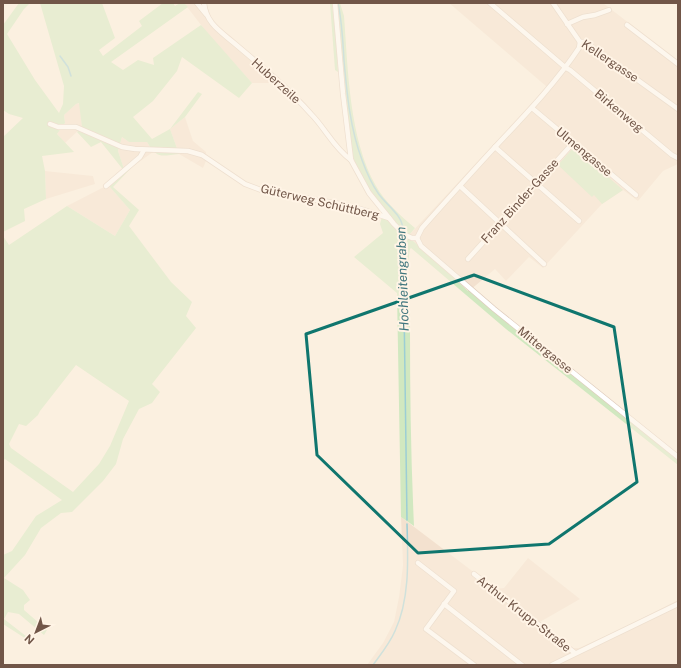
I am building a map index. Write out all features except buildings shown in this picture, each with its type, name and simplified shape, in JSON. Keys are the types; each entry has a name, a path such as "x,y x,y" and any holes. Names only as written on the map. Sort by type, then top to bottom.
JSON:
{"street":[{"path":"197,3 206,14"},
{"name":"Huberzeile","path":"204,3 206,14 213,26 257,63 303,105 313,115 333,142 351,160"},
{"path":"335,3 343,94 351,160 369,193 379,206 400,232 412,238 417,238 422,228 532,108 566,68 579,48 580,42"},
{"name":"Birkenweg","path":"490,3 566,68 672,155 678,158"},
{"name":"Kellergasse","path":"553,3 580,42 585,42 678,109"},
{"path":"567,24 582,17 595,15 609,10"},
{"path":"627,25 678,64"},
{"name":"Ulmengasse","path":"532,108 636,195"},
{"name":"Güterweg Schüttberg","path":"50,124 58,127 76,127 122,146 144,150 188,151 202,155 245,184 260,190 351,206 389,218"},
{"name":"Franz Binder-Gasse","path":"468,258 573,142"},
{"path":"495,147 579,221"},
{"path":"106,186 140,157 144,150"},
{"path":"460,186 544,264"},
{"path":"370,211 379,206"},
{"name":"Mittergasse","path":"417,238 421,246 494,310 678,457"},
{"path":"418,564 454,591 426,629 474,665"},
{"name":"Arthur Krupp-Straße","path":"474,574 575,653"},
{"path":"444,604 522,665"},
{"path":"552,665 678,604"}],"highlighted area":[{"path":"474,275 614,327 637,482 549,544 418,553 317,455 306,334"}],"shaded area":[{"path":"184,3 206,3 212,20 280,83 252,83 208,34"},
{"path":"449,3 603,3 678,61 678,164 663,171 638,201 623,190 602,204 543,268 529,257 506,281 495,269 469,291 412,240 410,234 547,87"},
{"path":"80,103 82,127 65,143 57,134 65,123 64,115 76,104"},
{"path":"185,117 193,141 206,152 206,161 203,168 179,154 170,129"},
{"path":"122,137 129,142 147,142 153,152 125,172 118,151"},
{"path":"45,171 93,176 95,184 46,199"},
{"path":"109,186 130,210 115,236 67,206 102,188"},
{"path":"401,517 496,589 504,588 528,558 580,599 540,622 572,648 579,648 619,630 678,600 678,665 367,665 383,643 394,622 403,565"}],"green space":[{"path":"19,3 30,3 24,9 7,34 35,80 59,113 63,104 64,86 40,3 102,3 115,38 99,50 103,56 142,26 139,21 163,3 173,3 175,6 180,3 184,3 188,7 111,62 123,70 138,60 154,65 153,58 201,25 252,83 239,98 182,57 177,71 153,101 133,117 152,139 170,129 179,154 164,156 160,155 154,151 147,142 129,142 122,137 118,151 125,172 101,142 91,147 77,132 82,127 79,103 76,104 64,115 65,123 57,134 74,152 42,156 45,171 46,199 24,209 25,221 3,232 3,137 23,118 9,114 3,110 3,25"},
{"path":"330,3 332,4 338,72 335,70"},
{"path":"337,3 340,3 344,16 351,103 360,147 367,167 376,186 384,198 415,228 410,234 412,240 468,291 472,288 678,454 678,465 506,329 411,248 408,279 414,526 401,517 397,293 354,257 383,233 380,224 384,209 362,178 353,157"},
{"path":"198,92 202,94 185,117 170,129"},
{"path":"574,147 623,190 602,204 594,195 592,197 558,165"},
{"path":"134,165 113,187 139,210 129,226 171,282 192,302 186,316 196,328 152,384 160,392 152,403 139,409 123,439 116,464 103,481 72,512 61,513 41,528 25,555 4,578 23,590 30,600 24,605 24,610 47,630 44,635 19,614 8,612 4,619 31,640 31,642 3,624 3,555 12,551 36,516 62,500 5,459 3,461 3,236 9,245 67,206 115,236 130,210 109,186","holes":["76,365 129,401 110,446 99,464 73,492 11,448 9,444 19,424 26,426 38,415"]}],"waterway":[{"name":"Hochleitengraben","path":"338,3 348,98 358,148 373,185 381,197 397,215 403,230"},
{"path":"60,56 68,67 71,76"},
{"name":"Hochleitengraben","path":"403,234 407,520"},
{"name":"Hochleitengraben","path":"373,665 393,635 400,619 406,592 407,579 407,524"}]}
